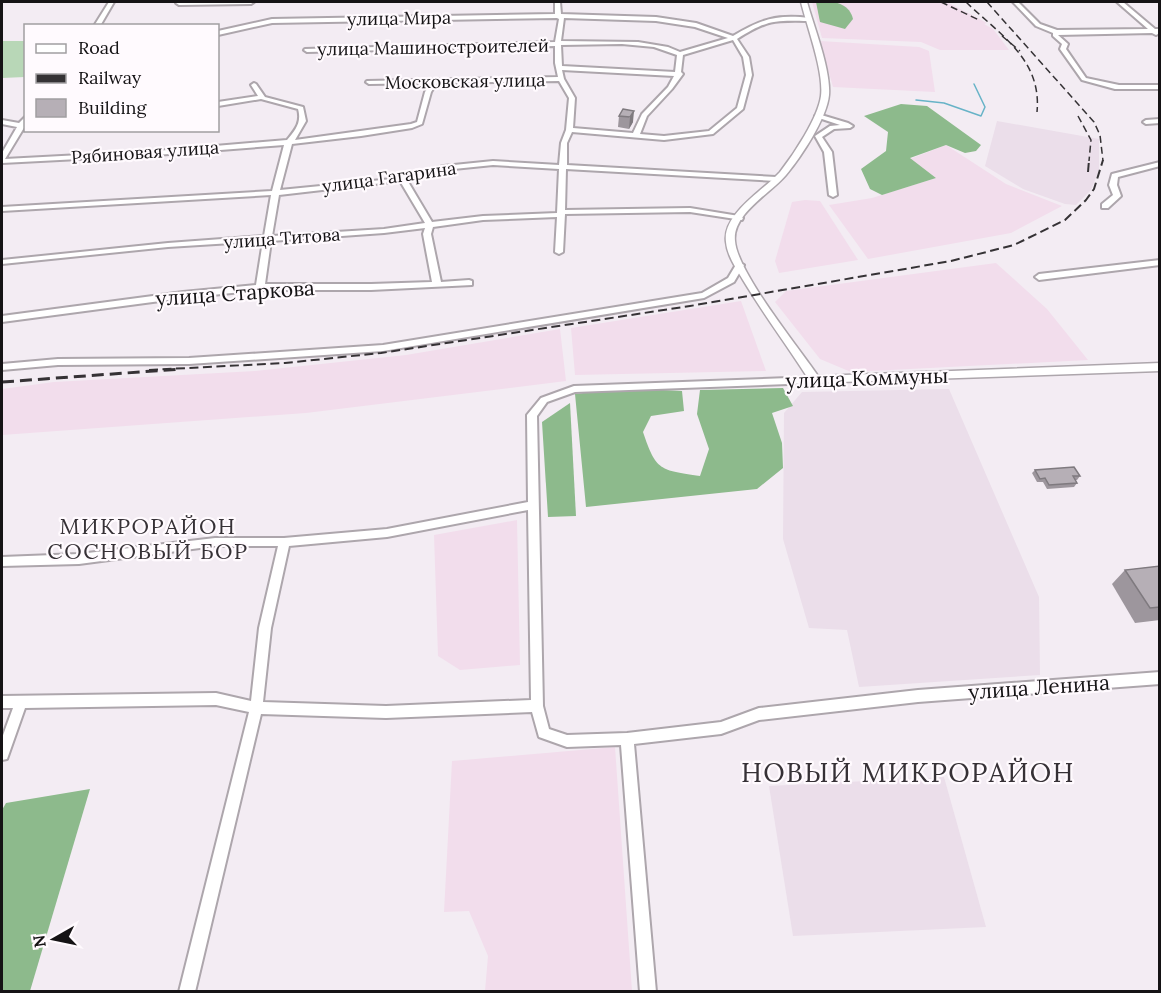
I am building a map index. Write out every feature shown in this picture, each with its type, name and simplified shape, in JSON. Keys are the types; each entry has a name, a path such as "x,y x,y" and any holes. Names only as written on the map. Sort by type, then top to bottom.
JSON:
{"street":[{"path":"98,24 111,2"},
{"path":"179,3 251,2"},
{"path":"557,2 558,16 562,19 558,36 558,63 561,68 561,80 572,98 562,166 559,252"},
{"path":"804,2 825,93 818,116 776,178 739,218 732,230 730,241 740,265 815,380"},
{"path":"1015,2 1038,25 1056,32 1158,33"},
{"path":"1120,2 1158,33"},
{"name":"улица Мира","path":"219,33 272,21 558,16 674,21 696,25 734,38"},
{"path":"636,135 645,114 668,92 680,74 680,54 734,38 757,24 779,18 808,19"},
{"path":"1056,32 1055,35 1065,44 1063,49 1084,79 1117,87 1160,87"},
{"path":"569,130 684,138 711,133 740,109 749,75 746,57 734,38"},
{"name":"улица Машиностроителей","path":"307,50 559,44 652,46 673,50 680,54"},
{"path":"561,68 680,74"},
{"name":"Московская улица","path":"369,82 561,80"},
{"name":"Рябиновая улица","path":"2,159 122,156 288,143 353,135 420,123 427,92 434,83"},
{"path":"254,85 262,97"},
{"path":"219,104 262,97 301,108 302,125 297,135 288,143 274,193 260,287"},
{"path":"818,116 850,126 832,127 818,136 828,152 833,195"},
{"path":"1146,122 1160,121"},
{"path":"2,122 24,122"},
{"path":"2,159 24,122"},
{"name":"улица Гагарина","path":"2,208 274,193 402,178 444,168 493,163 776,178"},
{"path":"1105,206 1117,196 1113,185 1115,176 1160,164"},
{"path":"402,178 429,225 427,234 437,284"},
{"name":"улица Титова","path":"2,262 168,245 268,240 483,218 690,210 739,218"},
{"path":"1039,277 1160,262"},
{"path":"2,368 69,361 189,361 297,356 383,348 704,295 731,280 740,265"},
{"name":"улица Старкова","path":"2,319 260,287 469,283"},
{"name":"улица Коммуны","path":"537,706 532,415 544,400 574,389 1160,367"},
{"path":"2,561 79,559 214,542 284,542 387,533 534,505"},
{"path":"187,992 256,708 265,628 284,542"},
{"name":"улица Ленина","path":"537,706 544,733 553,737 567,741 627,739 721,728 759,714 918,696 1160,678"},
{"path":"2,702 216,699 256,708 386,712 537,706"},
{"path":"2,754 21,702"},
{"path":"627,739 648,992"}],"shaded area":[{"path":"812,2 947,2 987,23 984,24 993,29 1009,50 940,50 921,42 822,38"},
{"path":"820,41 919,47 929,51 935,92 833,87"},
{"path":"997,121 1099,139 1099,170 1091,190 1076,205 1065,204 1023,189 985,166"},
{"path":"946,145 1006,184 1062,206 1011,233 868,259 829,205 872,198 936,178 910,159"},
{"path":"820,201 858,260 779,273 775,261 792,202"},
{"path":"996,263 1047,309 1088,360 851,372 820,359 775,302 786,291"},
{"path":"741,301 766,371 575,375 571,328"},
{"path":"560,329 566,381 306,413 2,435 2,389 54,382 255,371 406,355"},
{"path":"949,389 1039,597 1040,675 859,687 847,630 809,628 783,539 784,413 802,392"},
{"path":"517,520 520,665 460,670 438,656 434,535"},
{"path":"615,747 632,991 485,991 488,956 469,911 444,912 452,761"},
{"path":"944,777 986,927 793,936 769,786"}],"green space":[{"path":"816,2 838,3 848,9 853,19 845,29 820,22"},
{"path":"2,41 24,41 24,77 2,78"},
{"path":"901,104 927,106 981,145 976,151 965,153 946,145 910,158 936,178 882,195 870,189 861,169 886,151 888,132 864,116"},
{"path":"624,388 682,391 684,411 651,416 643,432 652,454 661,466 668,470 700,476 709,449 697,414 700,390 783,388 793,406 772,413 782,443 783,468 757,489 586,507 575,394"},
{"path":"570,403 576,516 548,517 542,422"},
{"path":"90,789 30,991 2,991 2,810 6,803"}],"building":[{"path":"623,109 634,111 630,117 619,116"},
{"path":"1074,467 1080,476 1073,476 1077,483 1049,485 1045,478 1040,479 1035,470"},
{"path":"1160,566 1160,607 1150,608 1125,570"}],"waterway":[{"path":"916,100 944,103 981,116 985,107 974,84"}],"railway":[{"path":"941,2 979,20"},
{"path":"966,2 1009,42"},
{"path":"987,2 1094,122 1100,135 1103,160"},
{"path":"1002,36 1009,42"},
{"path":"1009,42 1020,51"},
{"path":"1009,42 1026,63 1033,77 1037,93 1037,112"},
{"path":"1078,116 1091,140 1089,161"},
{"path":"1088,172 1089,160"},
{"path":"149,370 285,363 381,353 690,306 951,261 1014,245 1065,220 1094,189 1103,160"},
{"path":"2,382 181,369"}],"district":[{"name":"МИКРОРАЙОН СОСНОВЫЙ БОР","path":"148,538"},
{"name":"НОВЫЙ МИКРОРАЙОН","path":"908,772"}]}
